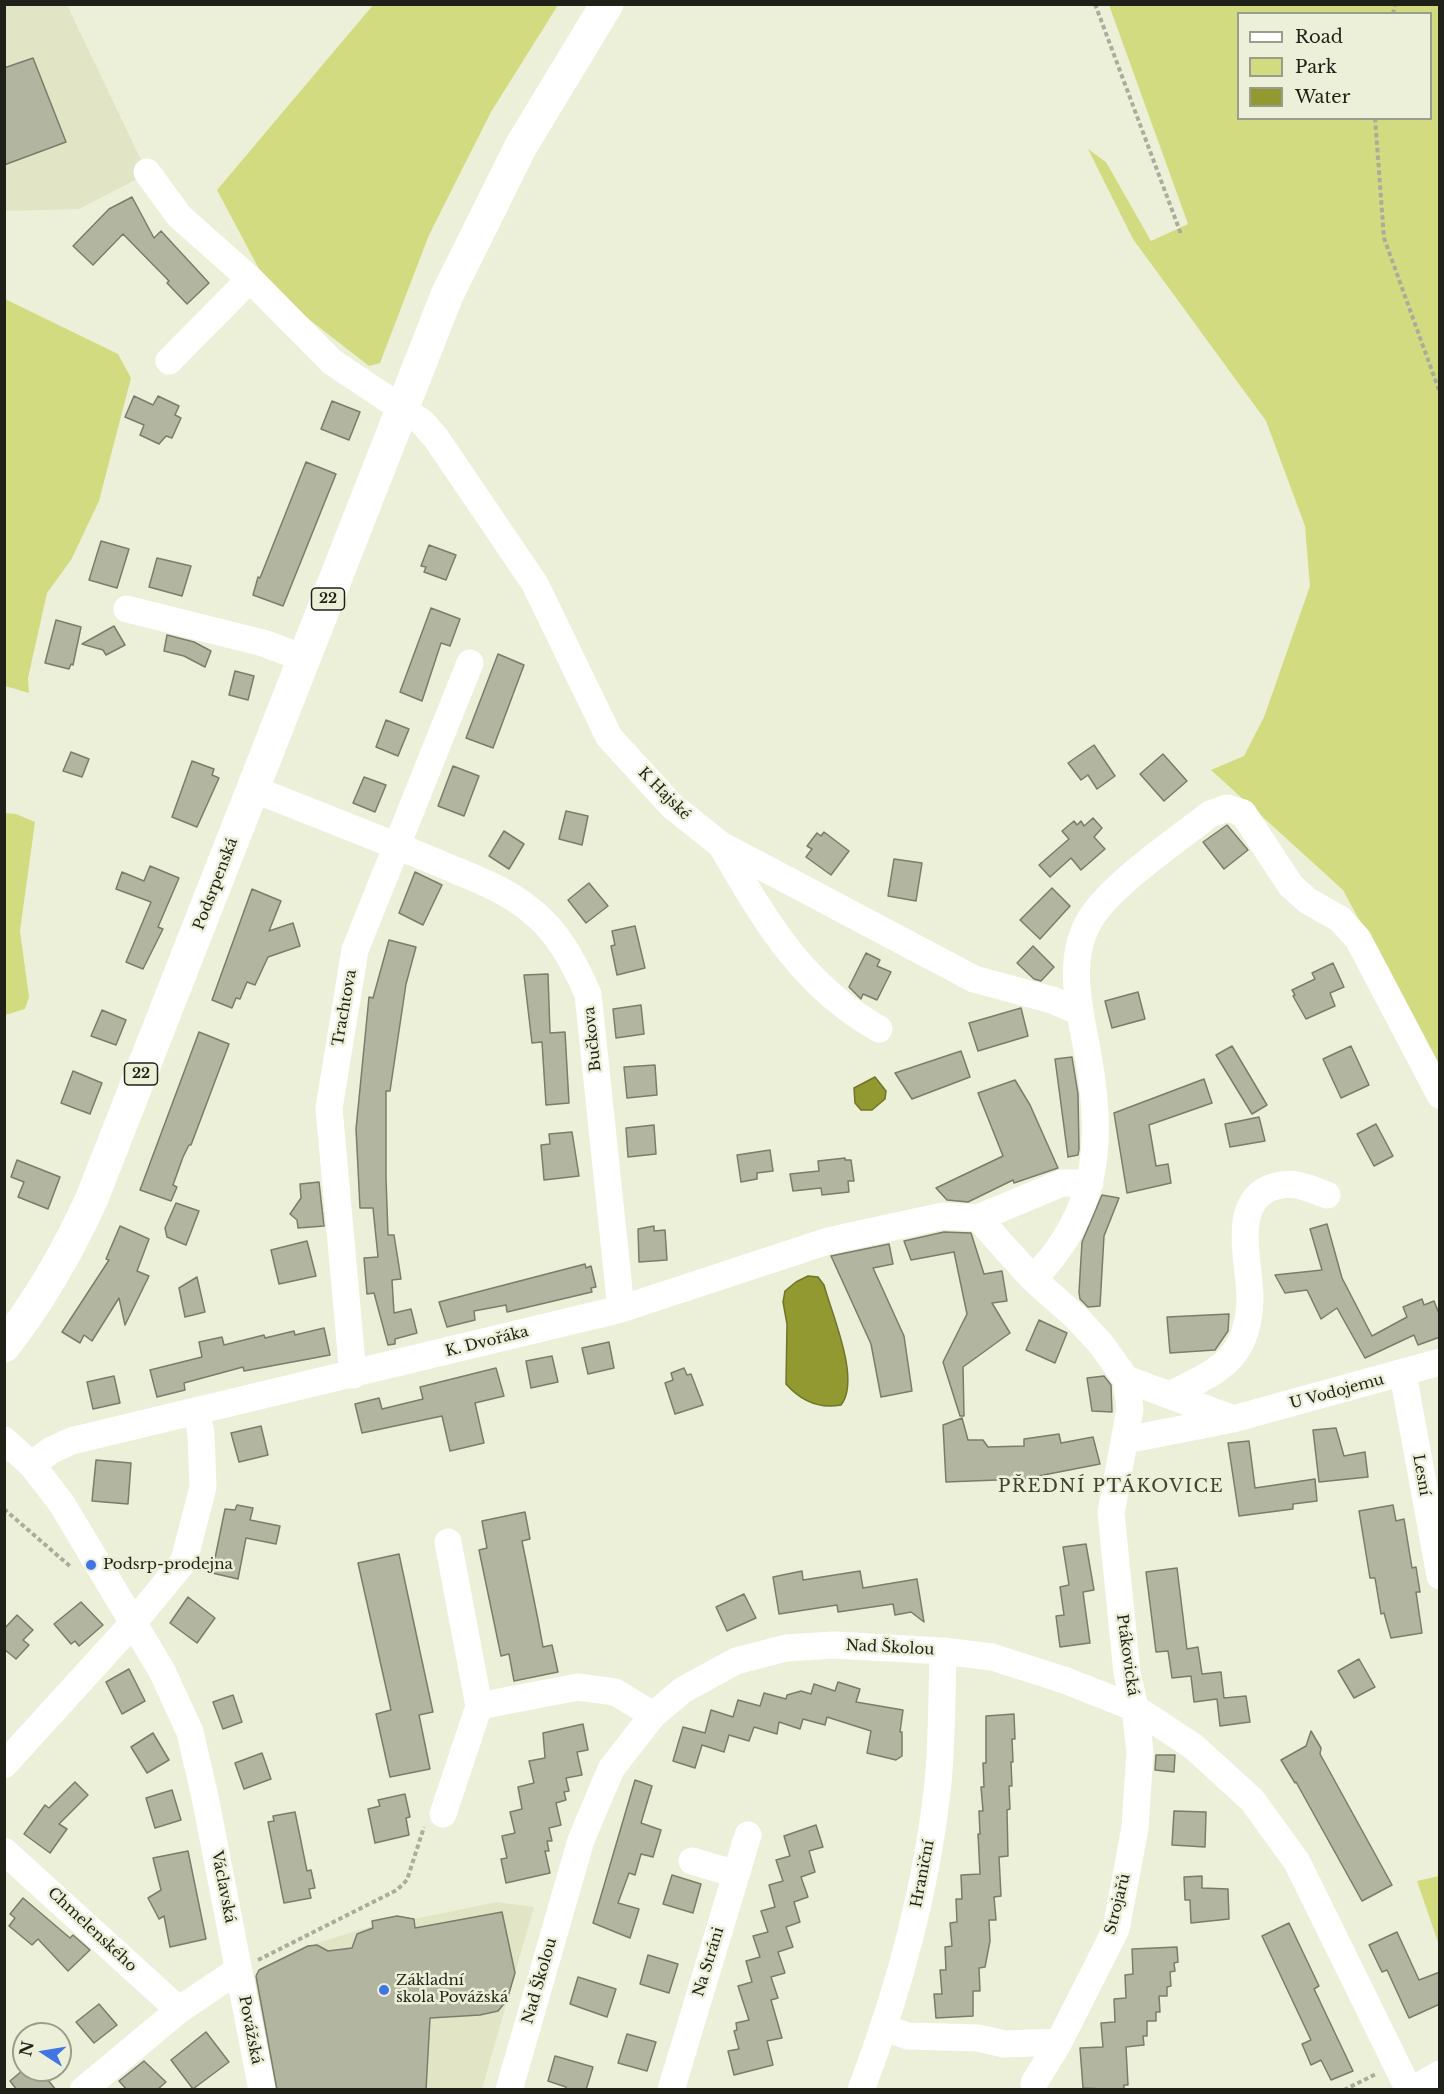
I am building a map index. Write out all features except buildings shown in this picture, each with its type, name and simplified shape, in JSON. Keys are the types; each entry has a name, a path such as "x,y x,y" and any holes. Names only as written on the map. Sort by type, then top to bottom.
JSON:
{"main road":[{"name":"22","path":"402,409 466,254 521,146 607,4"},
{"name":"Podsrpenská","path":"4,1346 40,1298 63,1260 92,1198 402,409"}],"street":[{"name":"K Hajské","path":"147,172 179,216 250,279 332,362 422,422 436,438 535,584 609,737 672,806 721,845 974,979 1052,1000 1078,1011"},
{"path":"169,361 250,279"},
{"path":"127,609 263,643 304,658"},
{"name":"Trachtova","path":"353,1374 329,1108 355,950 470,663"},
{"name":"Bučkova","path":"253,789 396,845 510,895 531,910 555,933 571,956 588,994 621,1309"},
{"path":"1033,1279 1057,1255 1072,1231 1090,1183 1098,1129 1089,1061 1078,1011 1080,943 1094,911 1107,897 1210,814 1227,808 1243,813 1291,886 1308,901 1340,919 1358,939 1440,1095"},
{"path":"721,845 767,925 809,976 860,1018 879,1029"},
{"path":"1090,1183 1062,1183 978,1218 1033,1279 1085,1327 1126,1379 1233,1419"},
{"path":"1169,1395 1230,1360 1242,1342 1248,1322 1250,1299 1245,1230 1248,1212 1255,1198 1281,1184 1296,1185 1327,1195"},
{"name":"K. Dvořáka","path":"32,1465 50,1451 70,1441 621,1309 828,1241 943,1216 978,1218"},
{"name":"U Vodojemu","path":"1126,1440 1233,1419 1440,1362"},
{"name":"Lesní","path":"1403,1374 1440,1576"},
{"name":"Ptákovická","path":"1126,1379 1130,1409 1111,1513 1127,1673 1135,1708 1194,1747 1252,1800 1297,1862 1410,2090"},
{"path":"4,1765 134,1622 184,1561 202,1487 201,1434 197,1412"},
{"name":"Václavská","path":"4,1440 32,1465 62,1504 162,1671 189,1732 205,1797 238,1970"},
{"path":"444,1814 479,1706 448,1542"},
{"name":"Nad Školou","path":"509,2090 581,1840 611,1769 653,1715 683,1690 736,1661 786,1648 834,1645 943,1651 992,1657 1064,1680 1135,1708"},
{"name":"Hraniční","path":"861,2090 884,2028 910,1942 927,1858 938,1782 943,1651"},
{"path":"479,1706 578,1688 615,1692 653,1715"},
{"name":"Strojařů","path":"1037,2086 1116,1929 1135,1828 1140,1752 1135,1708"},
{"name":"Na Stráni","path":"670,2090 748,1835"},
{"name":"Chmelenského","path":"4,1851 179,2010"},
{"path":"692,1861 736,1874"},
{"path":"83,2090 179,2010 238,1970"},
{"name":"Povážská","path":"238,1970 262,2090"},
{"path":"884,2028 908,2036 978,2038 1004,2044 1059,2042"},
{"path":"1004,2044 1037,2086"},
{"path":"1410,2090 1440,2074"}],"path":[{"path":"1095,4 1181,234"},
{"path":"1375,120 1384,238 1440,393"},
{"path":"4,1509 76,1572"},
{"path":"238,1970 387,1896 404,1885 432,1810 444,1814"},
{"path":"1344,2090 1397,2064"}],"shaded area":[{"path":"4,5 67,5 143,164 139,178 79,209 5,211"},
{"name":"Základní škola Povážská","path":"497,1902 534,1907 482,2089 276,2089 255,1980 259,1970 308,1946 372,1926 372,1921 397,1916 414,1919"}],"green space":[{"path":"373,5 558,5 491,112 429,235 380,363 369,366 297,310 260,271 217,190"},
{"path":"1109,5 1439,5 1439,1069 1343,890 1211,770 1244,756 1264,717 1310,586 1305,526 1266,421 1133,239 1088,149 1106,162 1151,241 1188,224"},
{"path":"5,299 118,354 131,378 99,501 71,560 47,593 28,678 29,693 5,686"},
{"path":"4,813 16,814 35,822 20,931 29,997 25,1009 5,1015"},
{"path":"1440,1876 1439,1945 1417,1881"}],"water":[{"path":"875,1077 886,1091 885,1099 872,1110 861,1110 855,1103 854,1088"},
{"path":"808,1276 818,1277 824,1285 843,1347 848,1380 846,1394 841,1405 818,1405 804,1399 786,1384 787,1324 783,1302 785,1291"}],"place":[{"name":"Podsrp-prodejna","path":"91,1565"},
{"name":"Základní škola Povážská","path":"384,1990"}],"district":[{"name":"PŘEDNÍ PTÁKOVICE","path":"1111,1487"}]}
